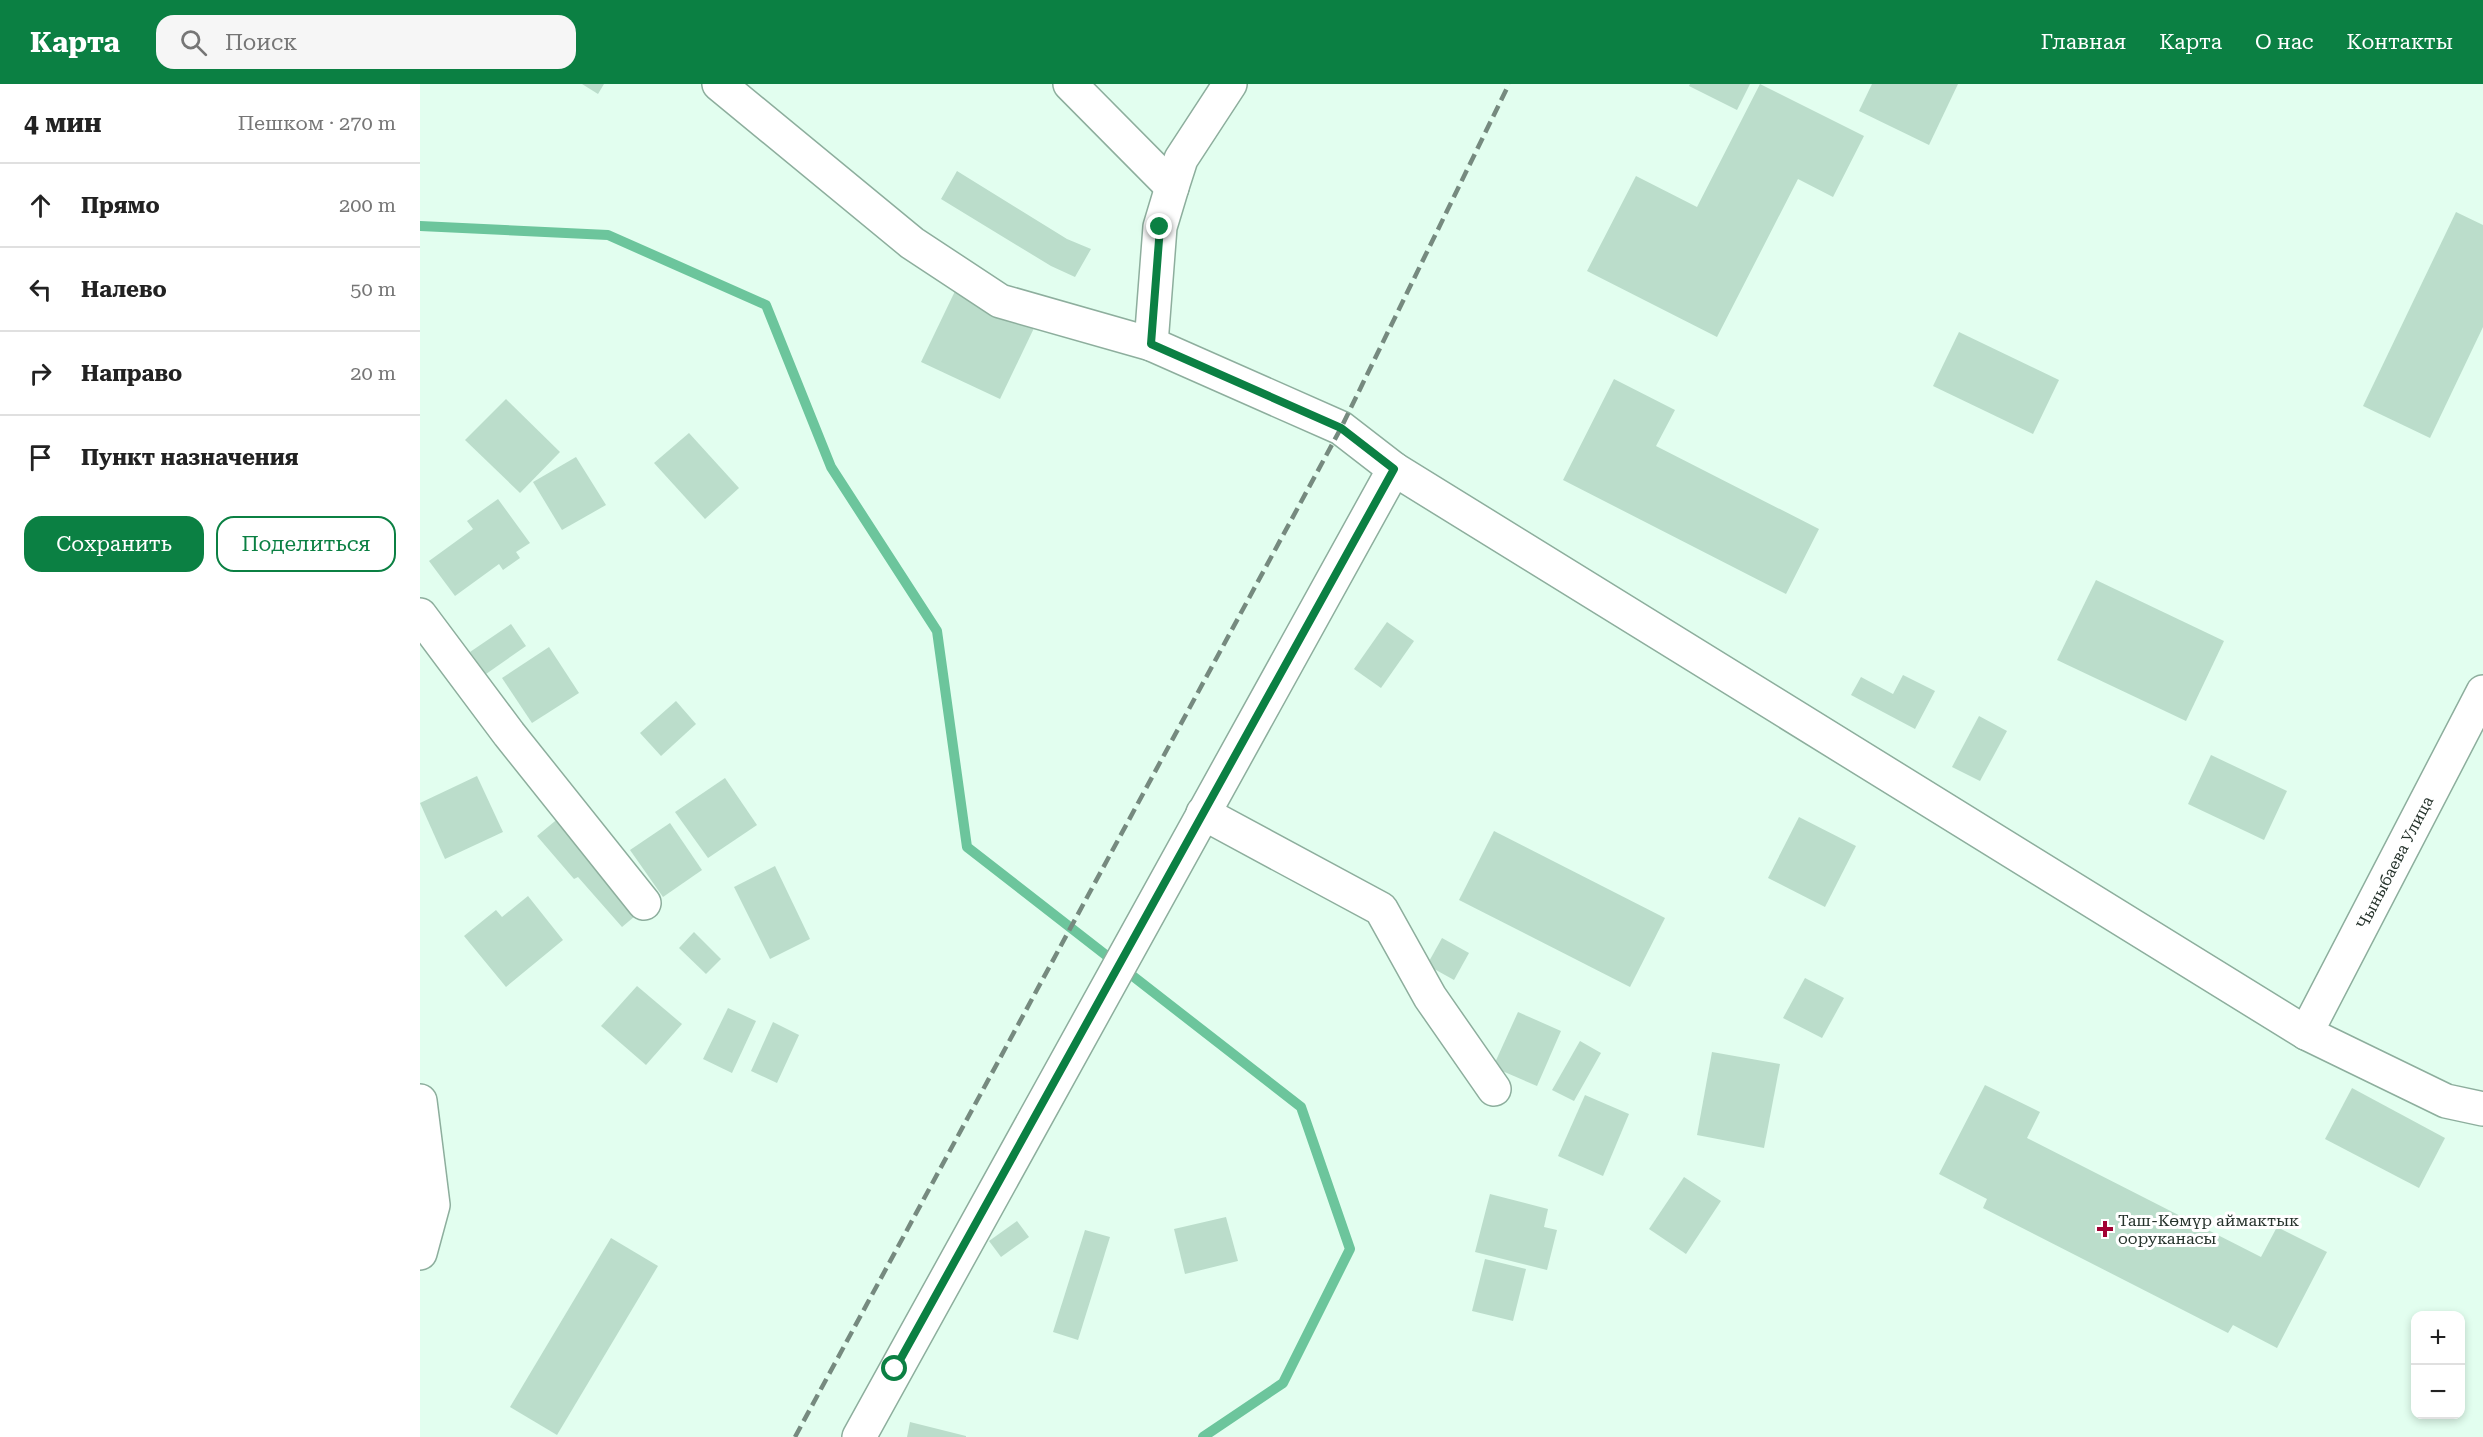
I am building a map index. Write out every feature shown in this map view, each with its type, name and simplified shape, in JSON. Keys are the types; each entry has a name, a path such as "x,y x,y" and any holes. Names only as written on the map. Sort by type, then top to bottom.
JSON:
{"street":[{"path":"719,84 912,243 1000,301 1151,344 1341,428 1394,469 2306,1033 2446,1101 2483,1108"},
{"path":"1070,84 1172,186"},
{"path":"1151,344 1160,227 1172,186 1181,159 1230,84"},
{"path":"859,1437 1394,469"},
{"path":"420,615 509,734 644,903"},
{"name":"Чыныбаева Улица","path":"2306,1033 2483,692"},
{"path":"1203,813 1381,909 1430,997 1494,1089"},
{"path":"420,1101 433,1205 420,1253"}],"building":[{"path":"582,84 604,84 598,94"},
{"path":"1690,84 1750,84 1737,110 1689,86"},
{"path":"1760,84 1864,136 1833,197 1798,179 1717,337 1587,271 1636,176 1697,207"},
{"path":"1872,84 1958,84 1929,145 1859,111"},
{"path":"957,171 1067,239 1091,249 1075,277 1051,266 941,199"},
{"path":"2456,212 2483,225 2483,327 2430,438 2363,406"},
{"path":"956,289 1035,326 1000,399 921,362"},
{"path":"1959,332 2059,380 2033,434 1933,386"},
{"path":"1614,379 1675,410 1656,446 1819,529 1786,594 1563,480"},
{"path":"506,399 560,452 520,493 465,440"},
{"path":"689,433 739,488 705,519 654,463"},
{"path":"576,457 606,505 562,530 533,482"},
{"path":"498,499 530,543 516,552 520,558 503,570 499,564 455,596 429,561 473,529 467,521"},
{"path":"2096,580 2224,641 2186,721 2057,660"},
{"path":"1387,622 1414,641 1381,688 1354,669"},
{"path":"511,624 526,646 486,674 470,652"},
{"path":"549,647 579,693 532,723 502,678"},
{"path":"1903,675 1935,691 1915,729 1851,695 1861,677 1893,694"},
{"path":"676,701 696,724 661,756 640,733"},
{"path":"1979,716 2007,731 1980,781 1952,767"},
{"path":"2211,755 2287,791 2264,840 2188,804"},
{"path":"477,776 503,832 445,859 420,803"},
{"path":"725,778 757,825 708,858 675,812"},
{"path":"560,817 641,911 622,927 578,877 574,879 537,836"},
{"path":"1799,817 1856,846 1825,907 1768,878"},
{"path":"670,823 702,870 663,897 630,850"},
{"path":"1494,831 1665,918 1630,987 1459,900"},
{"path":"775,866 810,939 770,959 734,887"},
{"path":"528,896 563,940 506,987 464,936 496,910 502,917"},
{"path":"694,932 721,959 706,974 679,948"},
{"path":"1442,938 1469,953 1454,980 1427,965"},
{"path":"1805,978 1844,998 1822,1038 1783,1018"},
{"path":"637,986 682,1024 646,1065 601,1026"},
{"path":"728,1008 756,1021 732,1073 703,1059"},
{"path":"1518,1012 1561,1031 1537,1086 1493,1067"},
{"path":"773,1022 799,1035 777,1083 751,1071"},
{"path":"1580,1041 1601,1053 1574,1101 1552,1090"},
{"path":"1712,1052 1780,1064 1764,1148 1697,1135"},
{"path":"1985,1085 2040,1112 2027,1138 2261,1257 2277,1227 2327,1252 2277,1348 2233,1325 2228,1333 1983,1208 1987,1199 1939,1174"},
{"path":"2352,1088 2445,1138 2419,1188 2325,1139"},
{"path":"1585,1095 1629,1114 1603,1176 1558,1156"},
{"path":"1684,1177 1721,1201 1686,1254 1649,1229"},
{"path":"1490,1194 1548,1209 1544,1227 1557,1230 1547,1270 1475,1252"},
{"path":"1226,1217 1238,1261 1185,1274 1174,1229"},
{"path":"1017,1221 1029,1237 1001,1257 989,1241"},
{"path":"1085,1230 1110,1237 1078,1340 1053,1332"},
{"path":"611,1238 658,1266 557,1435 510,1407"},
{"path":"1485,1259 1526,1269 1513,1321 1472,1311"},
{"path":"910,1422 966,1436 966,1437 907,1437"}],"waterway":[{"path":"420,226 608,235 766,305 831,467 937,631 967,847 1301,1107 1350,1249 1283,1383 1203,1437"}],"railway":[{"path":"795,1437 1341,428 1509,84"}],"place":[{"name":"Таш-Көмүр аймактык ооруканасы","path":"2105,1229"}],"route":[{"path":"895,1369 1394,469 1341,428 1151,344 1160,227"}]}
